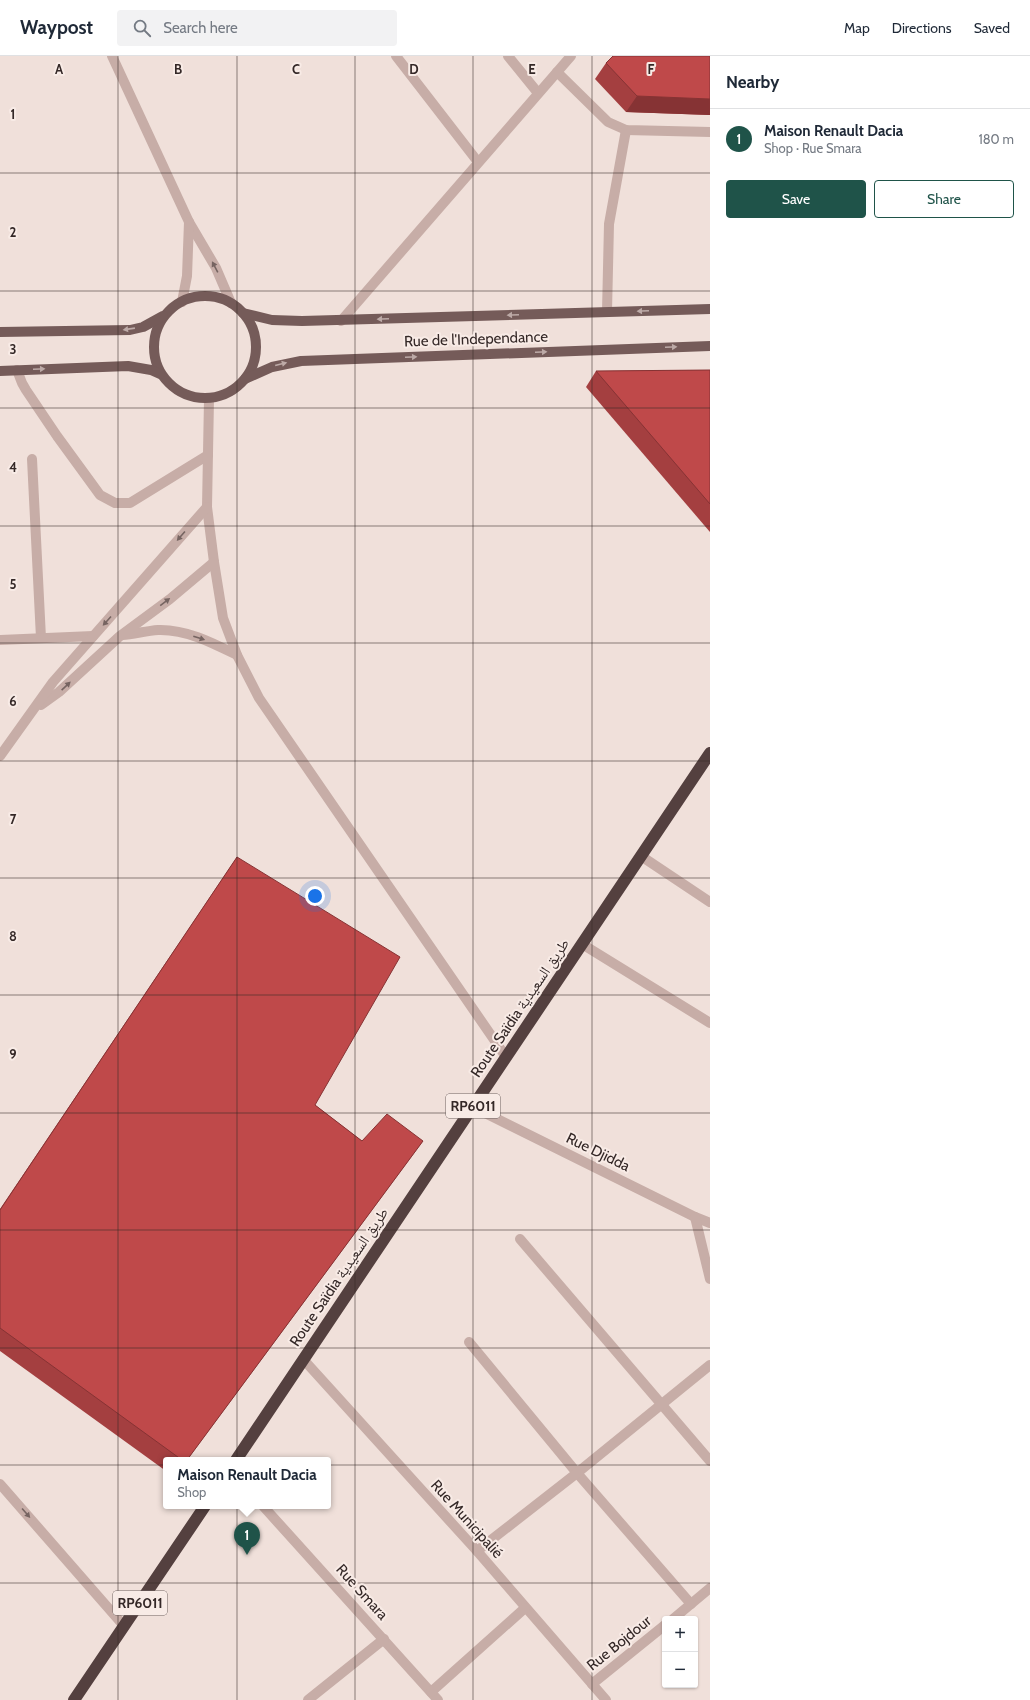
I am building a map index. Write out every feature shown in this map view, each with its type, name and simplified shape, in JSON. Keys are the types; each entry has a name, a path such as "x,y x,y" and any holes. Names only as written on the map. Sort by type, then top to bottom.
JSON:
{"highway":[{"name":"Route Saïdia طريق السعيدية","path":"238,1457 710,753"},
{"name":"RP6011","path":"74,1700 203,1509"}],"main road":[{"path":"0,332 130,330 143,327 164,315 174,306 182,302 200,296 216,297 231,303 244,313 253,328 257,346 254,363 246,379 235,389 223,395 209,399 195,398 181,393 169,385 160,374 155,359 153,344 157,329 164,315"},
{"name":"Rue de l'Independance","path":"244,313 287,321 710,310"},
{"name":"Rue de l'Independance","path":"246,379 272,367 301,361 710,346"},
{"path":"0,371 128,366 151,370 160,374"}],"street":[{"path":"112,56 189,222 216,268 231,303"},
{"path":"396,56 478,162"},
{"path":"508,56 538,93"},
{"path":"341,320 571,56"},
{"path":"557,72 608,122 626,130 710,132"},
{"path":"607,312 609,224 626,130"},
{"path":"182,302 187,276 189,222"},
{"path":"17,370 22,384 57,436 100,495 115,503 130,503 208,455"},
{"path":"209,399 207,507 223,618 237,655 259,698 506,1056"},
{"path":"32,459 41,638"},
{"path":"0,756 35,710 53,682 207,507"},
{"path":"35,710 59,692 120,636 170,599 214,562"},
{"path":"120,636 159,630 183,633 208,641 237,655"},
{"path":"0,640 93,636"},
{"path":"641,856 710,902"},
{"path":"582,944 710,1024"},
{"name":"Rue Djidda","path":"473,1107 695,1217 710,1223"},
{"path":"695,1217 710,1279"},
{"path":"520,1239 660,1405 710,1461"},
{"path":"469,1342 577,1473 691,1604"},
{"name":"Rue Municipalié","path":"303,1359 477,1551 606,1700"},
{"path":"477,1551 577,1473 710,1365"},
{"path":"0,1484 124,1626"},
{"name":"Rue Smara","path":"266,1509 438,1700"},
{"name":"Rue Bojdour","path":"677,1616 710,1588"},
{"path":"431,1692 525,1608"},
{"name":"Rue Bojdour","path":"592,1684 662,1627"},
{"path":"308,1700 384,1639"}],"building":[{"path":"613,56 710,56 710,99 637,96 606,63"},
{"path":"710,370 710,504 596,371"},
{"path":"237,857 400,957 315,1105 362,1141 387,1114 423,1141 189,1457 178,1457 0,1328 0,1210"}],"place":[{"name":"Maison Renault Dacia","path":"247,1555"}]}
